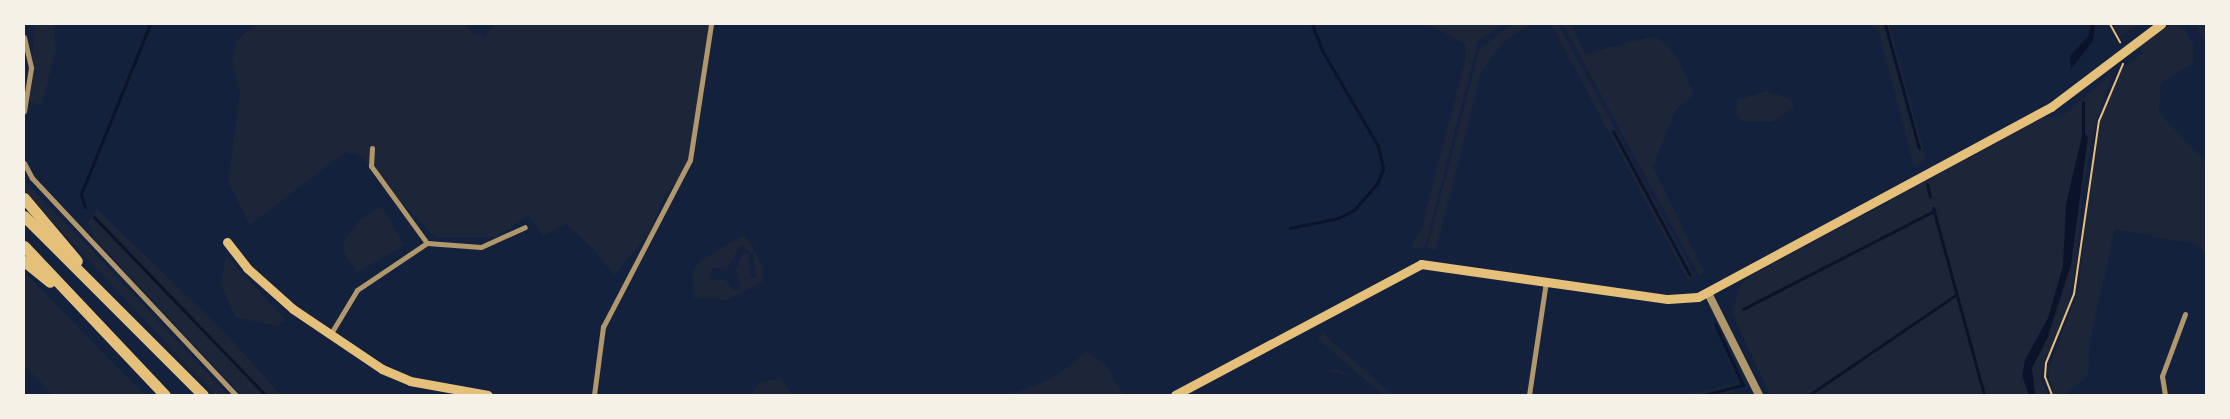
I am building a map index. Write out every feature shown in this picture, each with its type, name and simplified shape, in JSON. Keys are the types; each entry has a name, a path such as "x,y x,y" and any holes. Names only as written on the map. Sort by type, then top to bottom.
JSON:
{"highway":[{"path":"24,198 91,281"},
{"path":"24,216 204,395"},
{"path":"24,246 72,299 165,395"},
{"path":"24,261 72,299"}],"main road":[{"path":"1175,395 1384,280 1415,265 1435,264 1547,278 1668,299 1708,293 2051,107 2161,24"},
{"path":"227,242 254,274 330,335 396,376 488,395"}],"street":[{"path":"594,395 603,327 690,160 711,24"},
{"path":"24,37 31,68 24,111"},
{"path":"372,148 371,166 427,243"},
{"path":"24,162 32,178 236,395"},
{"path":"330,335 357,290 427,243 481,247 525,227"},
{"path":"1529,395 1547,278"},
{"path":"1708,293 1759,395"},
{"path":"2165,395 2162,376 2185,314"}],"path":[{"path":"2110,24 2120,42"},
{"path":"2052,395 2045,377 2046,363 2074,294 2099,121 2125,61"}],"shaded area":[{"path":"35,24 53,24 56,49 42,105 30,102"},
{"path":"256,24 464,24 473,34 485,36 496,24 711,24 695,134 683,175 665,196 648,235 614,275 594,249 566,224 543,236 529,215 497,237 435,237 369,168 364,157 345,152 250,225 228,182 240,92 232,63 236,41"},
{"path":"1428,24 1504,24 1478,41 1425,247 1415,249 1411,247 1422,227 1466,56 1465,44"},
{"path":"1513,24 1531,24 1504,41 1481,72 1436,250 1427,248 1480,48"},
{"path":"1551,24 1558,24 1695,276 1688,280"},
{"path":"1563,24 1571,24 1585,54 1654,36 1668,46 1680,63 1694,94 1675,111 1653,167 1705,273 1699,275"},
{"path":"1871,24 1889,24 1926,159 1914,166 1879,33"},
{"path":"2091,24 2095,24 2093,41 2071,69 2070,56 2089,35"},
{"path":"2113,24 2140,24 2120,36"},
{"path":"2196,24 2206,24 2206,41 2200,35"},
{"path":"2171,25 2185,29 2193,44 2193,63 2161,83 2159,113 2206,162 2206,255 2198,245 2115,229 2090,341 2088,376 2065,395 2054,395 2048,372 2079,289 2089,186 2103,114 2123,68 2143,53 2138,43"},
{"path":"2113,73 2095,124 2083,188 2076,267 2066,313 2044,360 2041,377 2047,395 1770,395 1732,313 1740,286 1749,277 2047,116 2061,117"},
{"path":"1767,91 1790,99 1794,107 1773,122 1743,122 1736,113 1737,100"},
{"path":"2083,132 2088,137 2071,265 2047,339 2032,368 2035,395 2029,395 2022,376 2025,360 2048,318 2063,266 2066,204"},
{"path":"24,181 228,395 216,395 178,356 35,203 24,189"},
{"path":"382,206 405,245 357,272 345,254 343,241 361,219"},
{"path":"97,209 228,336 281,395 242,395 94,238 88,222"},
{"path":"745,235 764,268 763,281 727,300 694,298 692,271 700,261","holes":["741,245 753,255 756,278 751,278 748,254 743,253 736,270 741,290 733,290 726,280 708,279 712,268 726,269"]},
{"path":"226,256 286,320 276,326 235,317 221,283"},
{"path":"24,272 145,395 53,395 24,365"},
{"path":"1323,331 1330,340 1393,395 1383,395 1318,339"},
{"path":"1087,352 1105,365 1124,395 1009,395 1052,379"},
{"path":"1336,369 1347,373 1373,395 1346,374 1325,371"},
{"path":"781,379 792,395 751,395 761,381"},
{"path":"1731,384 1735,393 1689,395"}],"waterway":[{"path":"85,207 81,194 150,24"},
{"path":"1290,228 1338,218 1354,210 1377,184 1383,168 1378,146 1322,50 1312,24"},
{"path":"1885,24 1919,148"},
{"path":"2083,102 2083,135"},
{"path":"1613,131 1690,275"},
{"path":"1927,184 1930,197"},
{"path":"1933,208 1984,395"},
{"path":"1743,309 1934,211"},
{"path":"94,217 265,395"},
{"path":"1809,395 1957,294"},
{"path":"1703,395 1743,385 1715,324"}]}
